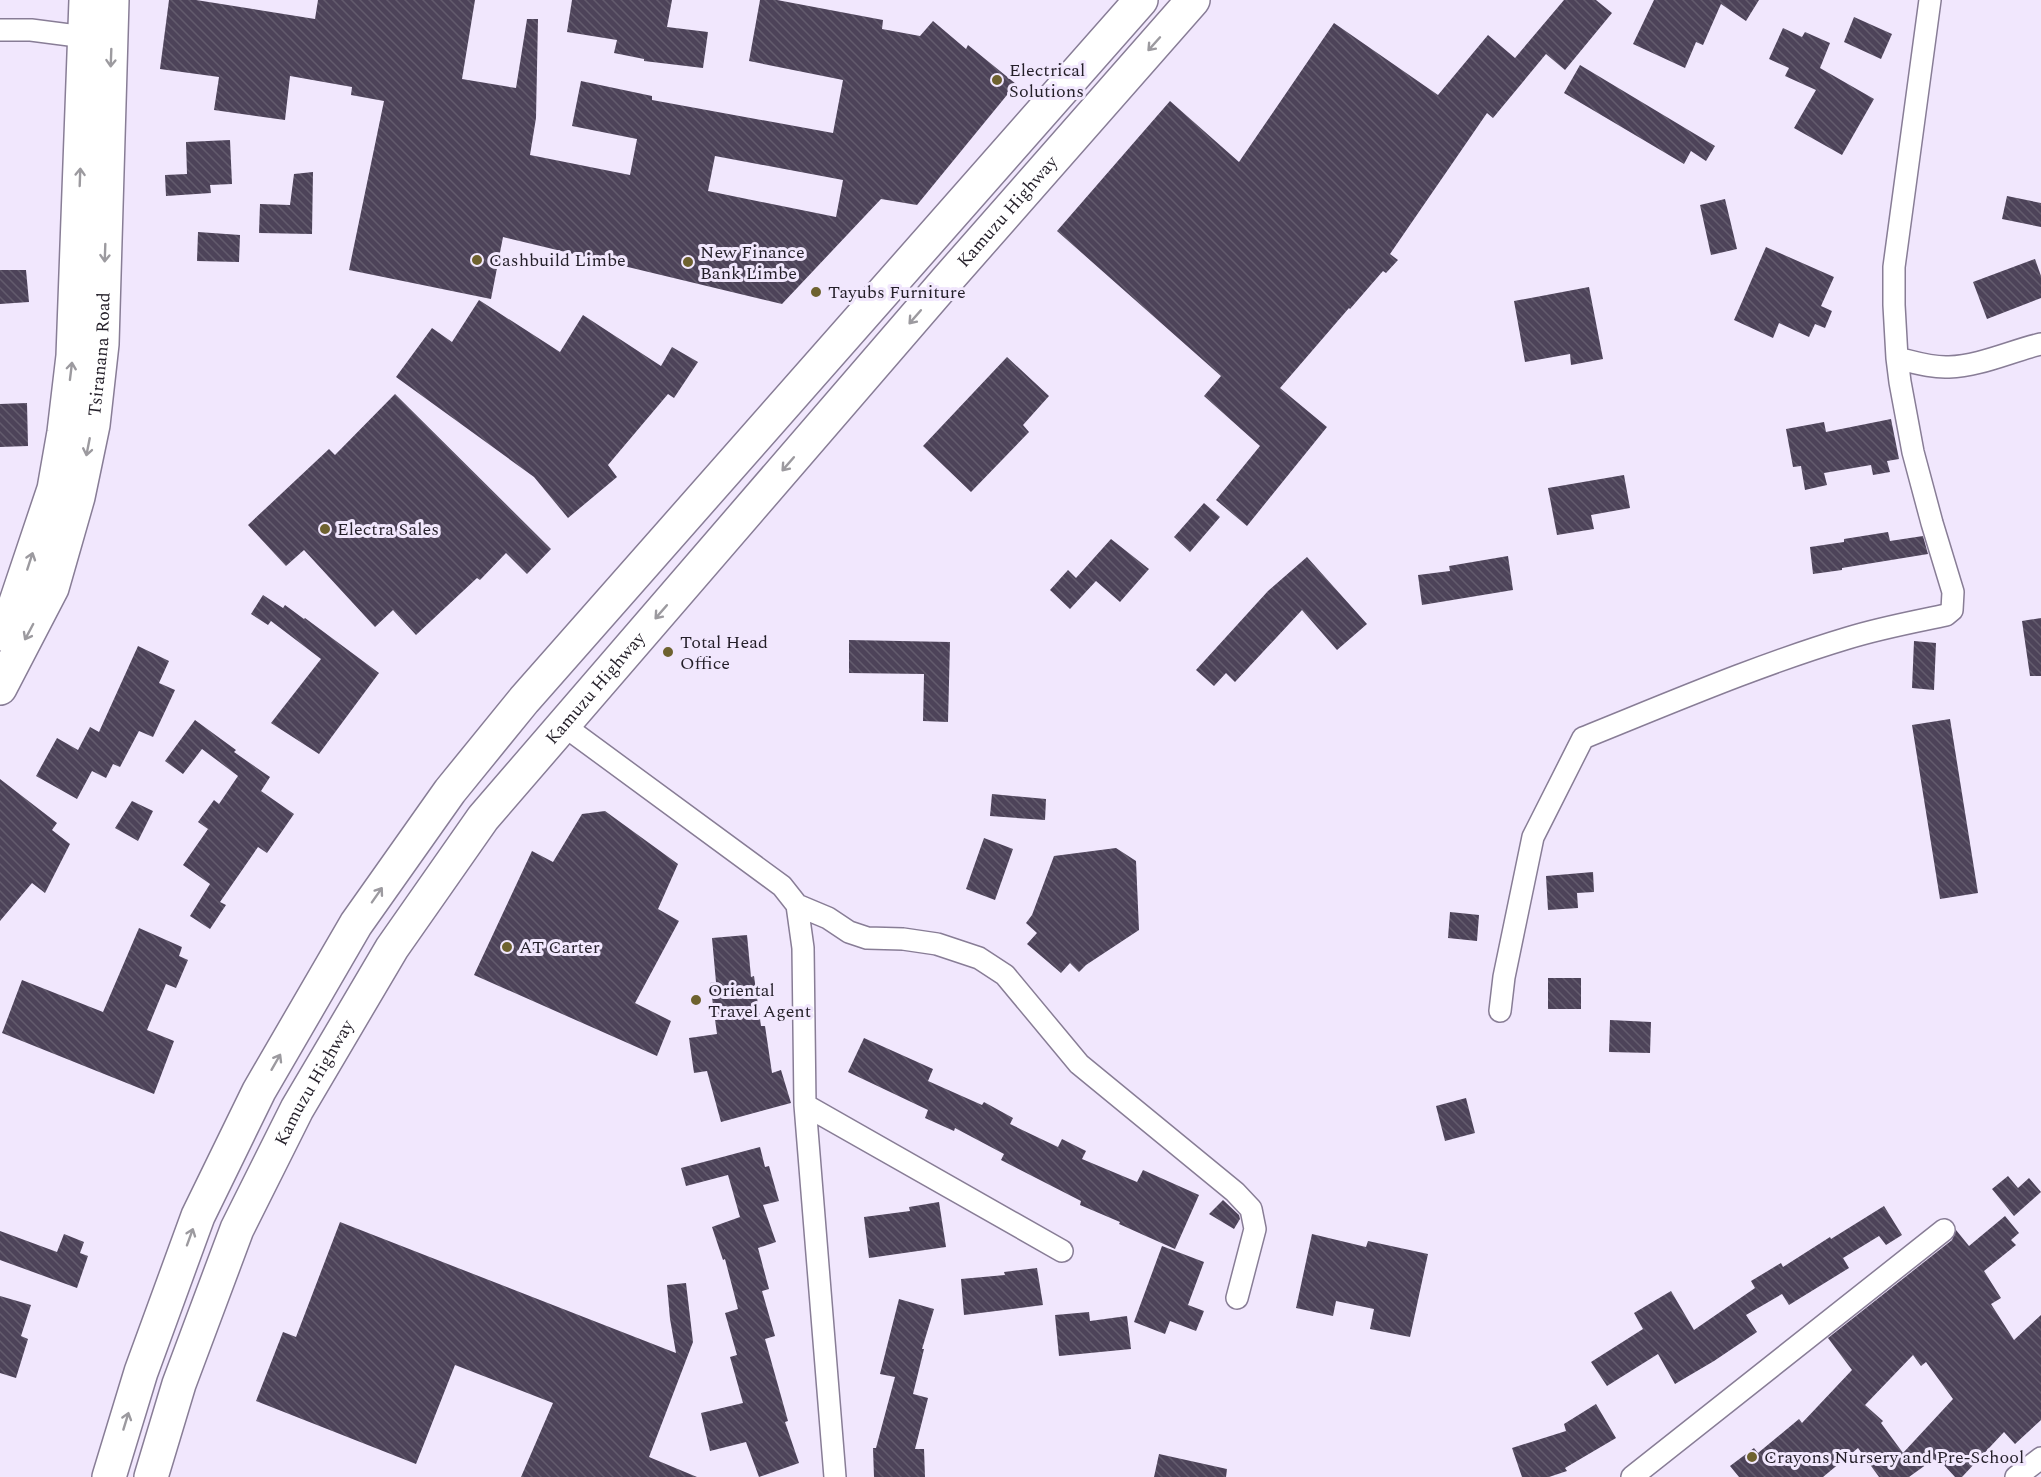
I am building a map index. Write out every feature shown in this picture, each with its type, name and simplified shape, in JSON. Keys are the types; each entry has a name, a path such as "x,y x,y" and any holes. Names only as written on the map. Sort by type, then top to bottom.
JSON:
{"highway":[{"name":"Tsiranana Road","path":"0,634 15,608 54,489 64,432 73,356 86,0"},
{"name":"Tsiranana Road","path":"0,688 52,588 78,497 93,425 102,344 112,0"},
{"path":"110,1477 141,1371 198,1216 259,1091 356,924 450,791 524,700 1141,0"},
{"name":"Kamuzu Highway","path":"150,1477 179,1384 237,1229 297,1109 392,948 483,818 947,280 1193,0"}],"street":[{"path":"1500,1011 1504,977 1533,837 1583,738 1721,682 1849,637 1946,615 1952,610 1953,592 1913,452 1897,358 1894,267 1930,0"},
{"path":"0,30 31,30 85,37"},
{"path":"1897,358 1948,367 1972,363 2041,344"},
{"path":"563,725 782,886 797,905 828,918 849,932 867,938 903,939 937,944 978,958 1005,975 1079,1064 1235,1192 1251,1209 1255,1229 1237,1298"},
{"path":"797,905 803,948 805,1105 835,1477"},
{"path":"805,1105 1062,1251"},
{"path":"1632,1477 1944,1230"},
{"path":"2016,1477 2041,1458"}],"building":[{"path":"169,0 196,0 315,19 318,0 475,0 462,79 516,88 527,19 538,19 536,118 530,155 630,175 637,139 572,126 581,81 652,96 652,100 833,133 843,80 749,61 760,0 777,0 883,20 882,29 920,36 933,21 966,49 968,45 1016,84 917,205 881,199 782,304 503,237 491,299 349,270 384,101 351,95 352,87 290,76 285,120 214,110 219,77 160,69","holes":["715,156 843,180 836,217 708,191"]},
{"path":"572,0 672,0 667,27 708,32 703,68 644,61 644,59 614,53 617,40 567,32"},
{"path":"1564,0 1596,0 1612,13 1565,70 1546,54 1493,118 1487,113 1390,254 1398,260 1386,273 1383,271 1280,388 1327,427 1247,526 1216,500 1260,446 1204,396 1221,376 1057,231 1170,101 1239,162 1334,23 1438,95 1488,35 1515,58"},
{"path":"1654,0 1759,0 1746,21 1721,4 1703,45 1696,42 1685,68 1633,44"},
{"path":"1854,17 1892,34 1881,59 1844,42"},
{"path":"1783,28 1802,37 1805,32 1830,43 1820,68 1874,99 1842,155 1794,128 1816,90 1785,76 1789,68 1769,59"},
{"path":"1580,65 1715,146 1706,161 1691,151 1684,164 1564,93"},
{"path":"230,140 232,184 210,185 211,193 166,196 165,175 187,174 186,142"},
{"path":"313,172 312,234 259,233 260,204 290,205 294,174"},
{"path":"2007,196 2041,203 2041,227 2002,219"},
{"path":"1725,199 1737,249 1711,255 1700,205"},
{"path":"198,232 240,235 239,262 197,261"},
{"path":"1766,247 1834,277 1821,306 1832,311 1825,328 1815,324 1809,337 1779,323 1773,338 1734,320"},
{"path":"2035,259 2041,276 2041,298 1987,319 1973,282"},
{"path":"0,270 26,270 29,302 0,304"},
{"path":"1589,287 1603,359 1571,365 1570,354 1525,362 1514,301"},
{"path":"479,300 560,352 583,315 661,366 672,347 698,362 674,398 668,394 608,465 617,477 568,518 534,477 396,377 432,328 452,342"},
{"path":"1007,357 1049,396 1023,425 1029,432 971,492 923,446"},
{"path":"395,394 551,549 527,574 506,553 480,580 477,578 416,635 393,610 375,627 304,550 286,566 248,525 329,449 335,455"},
{"path":"27,403 28,446 0,447 0,404"},
{"path":"1891,419 1899,459 1887,461 1890,472 1873,475 1871,465 1824,473 1827,485 1805,490 1801,466 1793,467 1786,429 1824,422 1826,432"},
{"path":"1624,475 1630,508 1591,515 1594,529 1557,535 1548,488"},
{"path":"1204,503 1220,517 1190,552 1174,537"},
{"path":"1888,532 1890,541 1923,536 1928,554 1813,574 1810,547"},
{"path":"1111,539 1149,569 1120,602 1096,581 1070,609 1050,590 1068,570 1076,578"},
{"path":"1508,556 1513,590 1422,605 1418,575 1450,571 1449,566"},
{"path":"1307,557 1367,624 1337,650 1302,610 1235,682 1226,673 1214,686 1196,670 1268,591"},
{"path":"263,595 305,618 379,673 319,754 271,723 321,659 271,621 268,625 251,614"},
{"path":"2041,618 2041,676 2030,676 2022,621"},
{"path":"849,640 950,642 948,722 923,721 924,674 849,673"},
{"path":"1914,641 1936,643 1934,690 1912,688"},
{"path":"138,646 169,661 159,683 175,690 153,737 139,731 120,767 113,764 106,778 92,771 77,799 36,776 57,738 78,750 90,727 99,732"},
{"path":"1950,719 1978,893 1940,899 1912,725"},
{"path":"195,720 236,750 234,752 270,777 261,791 294,814 267,853 258,847 220,902 226,905 210,929 190,916 210,884 183,865 208,829 198,822 214,800 219,804 238,776 202,749 183,774 165,761"},
{"path":"0,779 57,823 52,830 70,844 45,893 32,883 0,921"},
{"path":"992,794 1046,799 1045,820 990,816"},
{"path":"132,801 153,811 138,841 115,828"},
{"path":"605,811 678,864 658,909 679,921 635,1003 671,1021 657,1056 474,975 532,851 553,862 582,814"},
{"path":"984,838 1013,849 995,900 966,889"},
{"path":"1116,848 1136,861 1139,930 1079,972 1070,963 1061,973 1027,944 1037,933 1026,923 1032,915 1054,856"},
{"path":"1593,872 1594,892 1577,893 1578,908 1548,910 1546,876"},
{"path":"1450,912 1479,915 1477,941 1448,938"},
{"path":"139,928 182,947 179,956 188,960 176,988 166,984 147,1030 174,1041 154,1094 2,1033 22,980 103,1012"},
{"path":"747,935 751,977 754,976 761,1026 765,1026 772,1073 781,1070 791,1103 721,1122 707,1071 694,1073 689,1038 717,1034 710,983 716,982 712,938"},
{"path":"1548,978 1581,978 1581,1009 1548,1009"},
{"path":"1610,1020 1651,1022 1650,1053 1609,1052"},
{"path":"864,1038 933,1069 928,1081 982,1105 984,1102 1013,1118 1010,1124 1058,1147 1062,1139 1086,1151 1082,1159 1137,1182 1143,1170 1199,1195 1175,1249 1080,1205 1081,1201 1001,1160 1004,1154 955,1128 954,1131 925,1118 928,1110 848,1072"},
{"path":"1466,1098 1475,1133 1445,1141 1436,1106"},
{"path":"760,1147 765,1167 769,1166 779,1201 763,1205 776,1242 758,1248 769,1289 762,1291 775,1336 765,1339 788,1421 785,1422 799,1463 759,1477 746,1442 710,1451 701,1413 743,1403 730,1357 737,1355 725,1313 738,1309 725,1259 723,1260 712,1227 740,1217 728,1175 686,1186 681,1168"},
{"path":"2008,1176 2018,1188 2029,1178 2041,1192 2014,1216 1992,1189"},
{"path":"1223,1200 1239,1215 1240,1219 1234,1229 1209,1214"},
{"path":"939,1202 946,1247 869,1258 864,1217 910,1211 909,1207"},
{"path":"1884,1206 1902,1235 1886,1245 1879,1236 1843,1258 1849,1268 1789,1305 1782,1294 1746,1315 1757,1332 1675,1384 1658,1354 1607,1386 1591,1362 1643,1329 1634,1313 1671,1291 1694,1330 1755,1288 1751,1281 1781,1263 1783,1267"},
{"path":"2005,1216 2019,1233 2011,1240 2016,1245 1984,1271 2001,1298 1991,1304 2014,1340 2041,1315 2041,1420 2015,1444 2004,1432 1962,1477 1955,1477 1943,1464 1942,1466 1934,1459 1909,1477 1879,1477 1858,1448 1823,1477 1739,1477 1730,1466 1754,1448 1758,1453 1799,1419 1802,1423 1852,1370 1828,1338 1952,1240 1956,1230 1969,1246","holes":["1913,1355 1921,1366 1926,1362 1953,1399 1903,1453 1881,1423 1883,1421 1865,1405"]},
{"path":"340,1222 676,1353 667,1285 686,1283 693,1342 649,1457 697,1477 521,1477 553,1403 455,1365 416,1464 256,1401 283,1332 296,1337"},
{"path":"0,1231 57,1252 64,1234 84,1242 80,1253 88,1256 77,1288 0,1260"},
{"path":"1312,1234 1366,1247 1368,1241 1428,1254 1410,1337 1370,1329 1374,1309 1336,1301 1333,1316 1296,1308"},
{"path":"1162,1246 1204,1262 1188,1305 1204,1311 1196,1331 1170,1321 1165,1334 1134,1322"},
{"path":"1037,1268 1043,1305 964,1315 961,1279 1005,1275 1004,1272"},
{"path":"0,1296 31,1305 21,1336 28,1339 16,1378 0,1373"},
{"path":"899,1299 934,1309 922,1349 924,1349 913,1394 928,1398 915,1449 924,1449 925,1477 874,1477 873,1448 876,1448 895,1377 880,1374"},
{"path":"1089,1312 1090,1321 1127,1316 1131,1349 1059,1356 1055,1315"},
{"path":"1596,1404 1616,1438 1565,1468 1567,1471 1549,1477 1522,1477 1512,1448 1566,1431 1564,1424"},
{"path":"1159,1454 1227,1469 1226,1477 1154,1477"}],"place":[{"name":"Electrical Solutions","path":"997,80"},
{"name":"Cashbuild Limbe","path":"477,260"},
{"name":"New Finance Bank Limbe","path":"688,262"},
{"name":"Tayubs Furniture","path":"816,292"},
{"name":"Electra Sales","path":"325,529"},
{"name":"Total Head Office","path":"668,652"},
{"name":"AT Carter","path":"507,947"},
{"name":"Oriental Travel Agent","path":"696,1000"},
{"name":"Crayons Nursery and Pre-School","path":"1752,1457"}]}
